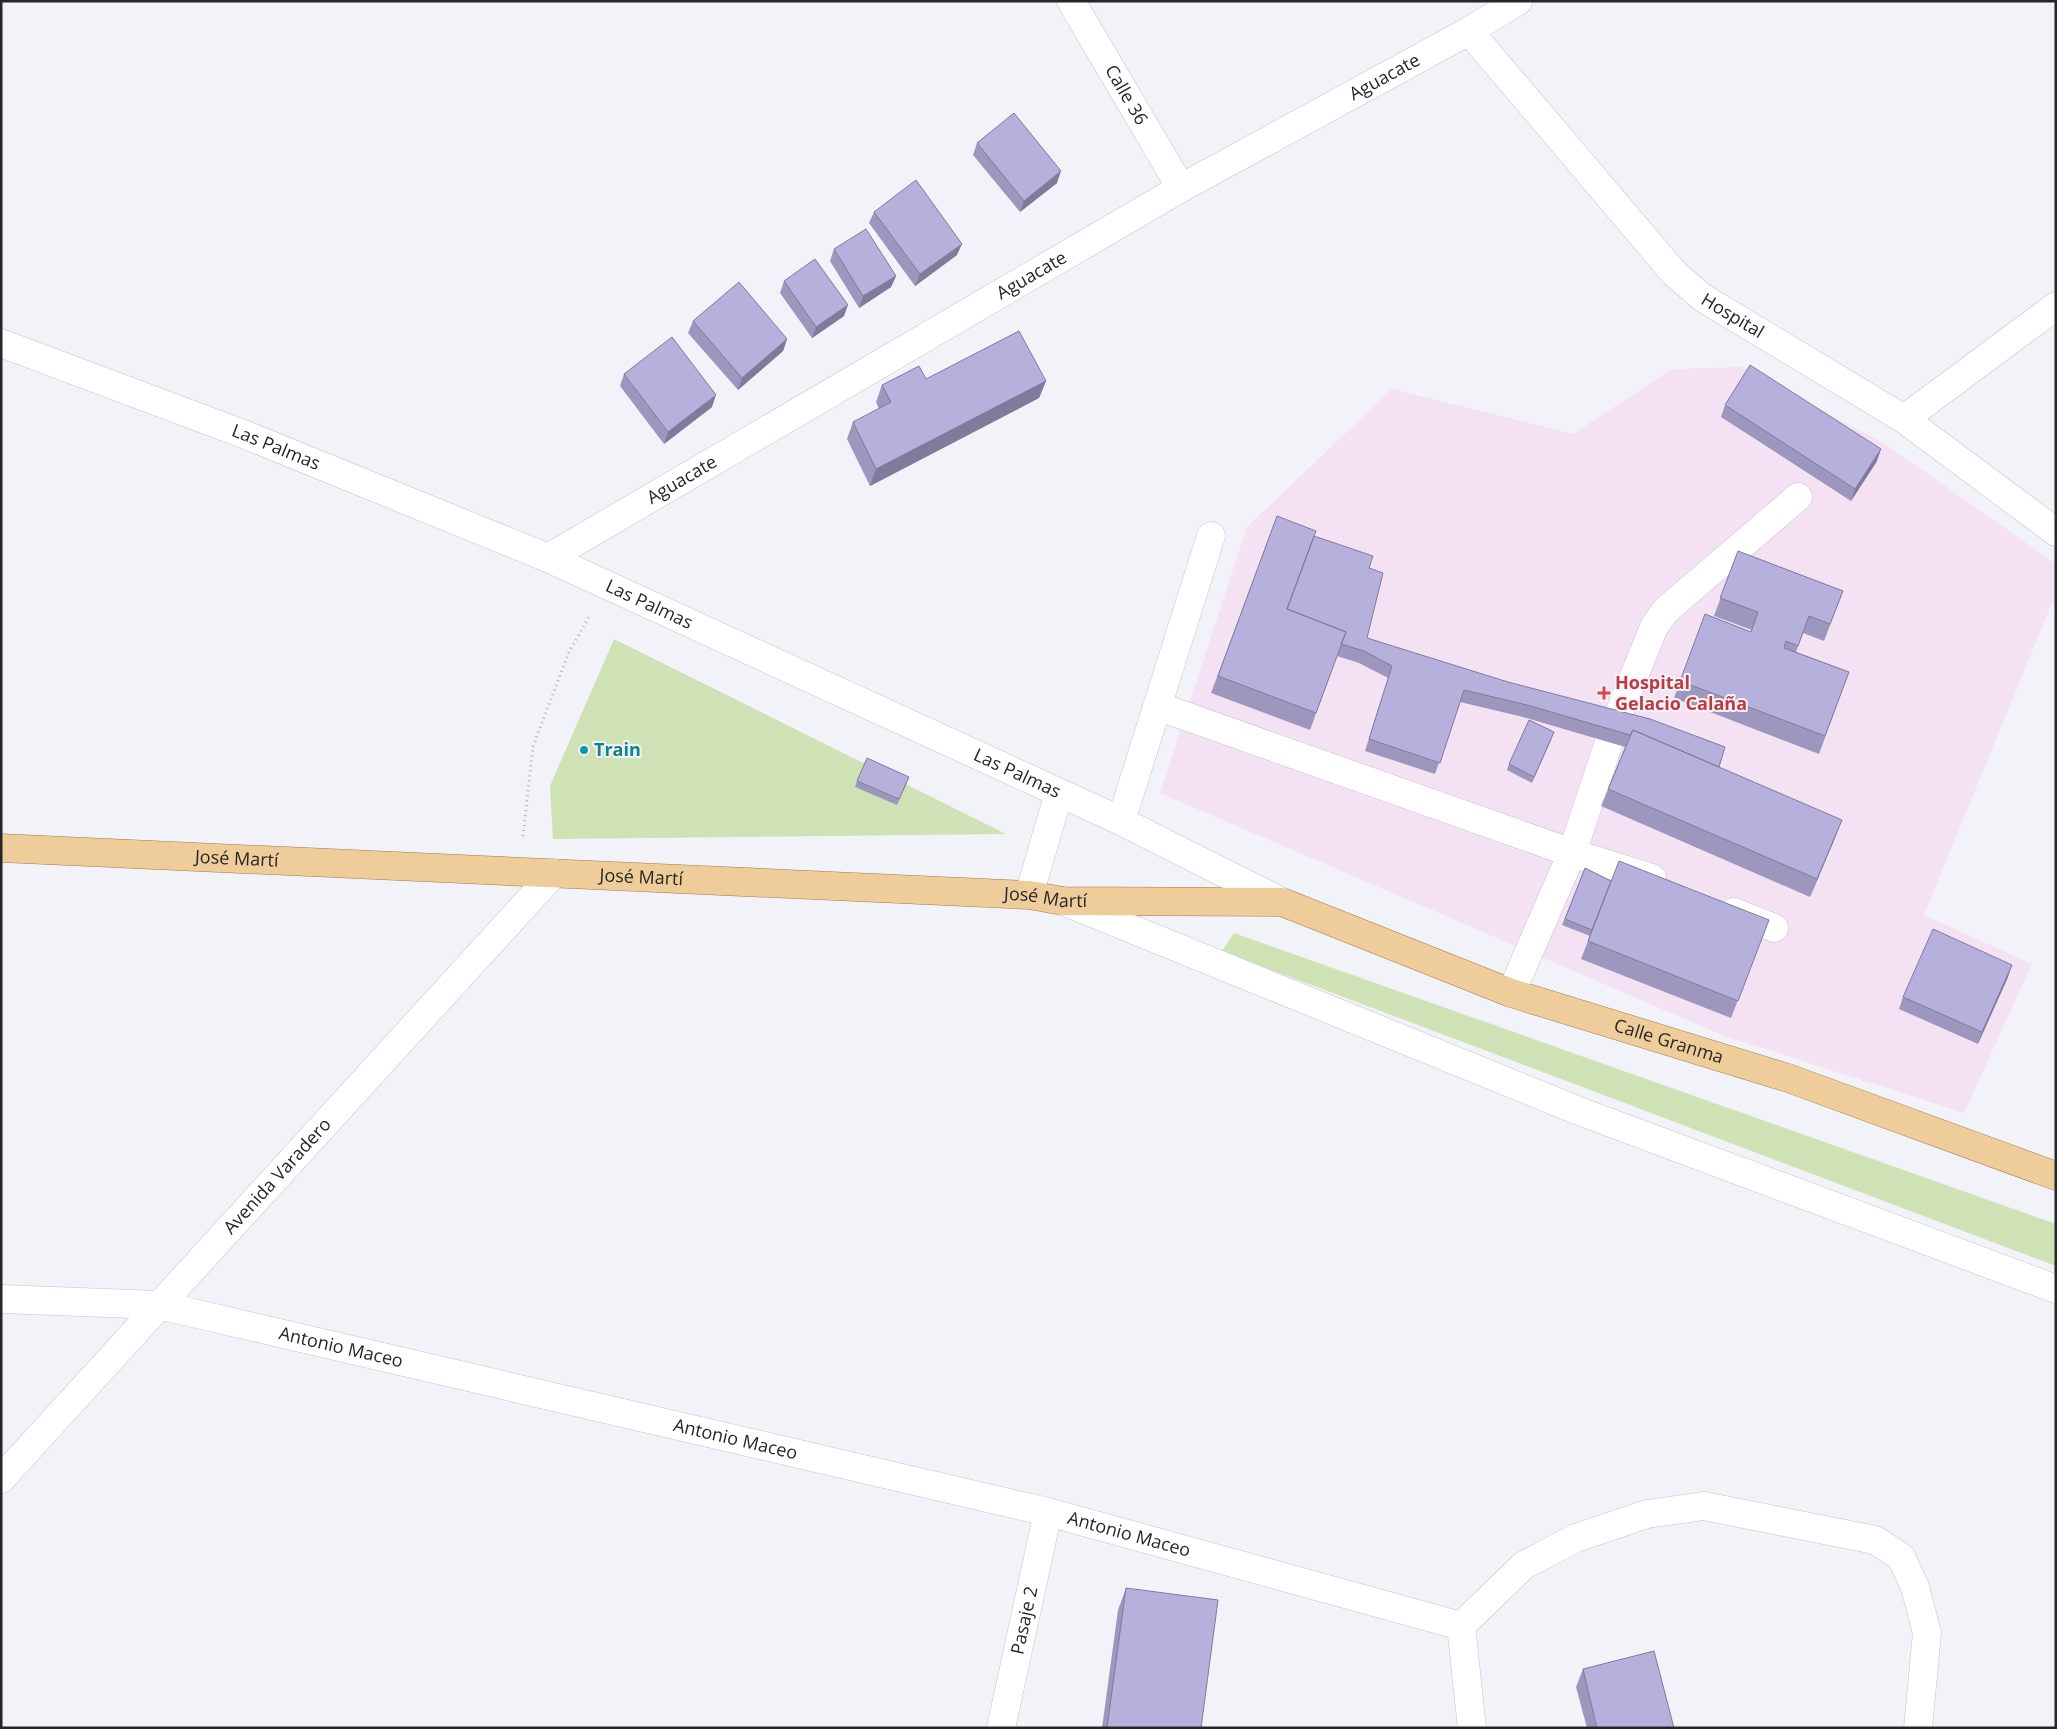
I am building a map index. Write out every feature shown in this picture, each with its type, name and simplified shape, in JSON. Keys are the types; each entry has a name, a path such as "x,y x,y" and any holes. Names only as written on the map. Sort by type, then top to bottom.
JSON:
{"main road":[{"name":"José Martí","path":"1,848 1029,895 1062,901 1282,902"},
{"name":"Calle Granma","path":"1282,902 1511,994 1788,1078 2056,1176"}],"street":[{"name":"Calle 36","path":"1071,1 1181,188"},
{"name":"Aguacate","path":"548,558 1181,188 1469,31 1518,1"},
{"name":"Hospital","path":"1469,31 1674,273 1703,298 1904,419 2056,532"},
{"path":"1904,419 2056,306"},
{"name":"Las Palmas","path":"1,343 246,435 548,558 1121,821 1282,902"},
{"path":"1511,994 1572,853 1612,732 1654,627 1665,611 1798,497"},
{"path":"1121,821 1211,536"},
{"path":"1157,706 1572,853 1678,888"},
{"path":"1029,895 1059,793"},
{"name":"Avenida Varadero","path":"1,1479 554,873"},
{"path":"1062,901 1579,1112 2056,1288"},
{"path":"1713,903 1774,928"},
{"name":"Antonio Maceo","path":"1,1299 159,1306 1048,1512 1461,1626"},
{"path":"1472,1728 1461,1626 1524,1565 1576,1538 1647,1514 1704,1506 1875,1540 1901,1557 1915,1587 1927,1632 1918,1728"},
{"name":"Pasaje 2","path":"1001,1728 1048,1512"}],"path":[{"path":"519,871 533,746 569,652 608,585"}],"shaded area":[{"name":"Hospital Gelacio Calaña","path":"1741,367 1885,444 2056,564 2056,593 1924,915 2032,964 1964,1113 1722,1035 1160,793 1247,527 1392,389 1573,434 1672,369"}],"green space":[{"path":"614,639 1006,834 553,839 550,786"},
{"path":"1234,933 2056,1224 2056,1266 1222,951"}],"building":[{"path":"1014,113 1061,171 1024,201 977,143"},
{"path":"916,180 962,244 920,274 874,212"},
{"path":"866,229 896,276 863,296 834,249"},
{"path":"815,259 848,305 816,327 784,281"},
{"path":"739,282 787,339 742,378 693,321"},
{"path":"1019,331 1046,381 876,469 853,422 891,402 882,385 919,366 926,379"},
{"path":"672,337 716,395 668,432 624,374"},
{"path":"1750,365 1881,449 1855,489 1725,405"},
{"path":"1277,516 1316,531 1287,609 1346,632 1316,713 1218,676"},
{"path":"1314,536 1373,556 1369,568 1383,573 1367,638 1508,682 1650,719 1725,747 1719,767 1633,730 1630,735 1527,705 1464,690 1440,763 1369,739 1392,666 1364,651 1341,644 1346,632 1287,609"},
{"path":"1738,551 1843,591 1830,624 1809,616 1798,646 1786,641 1784,648 1849,672 1825,736 1680,681 1705,614 1751,632 1758,612 1720,598"},
{"path":"1529,720 1554,732 1534,777 1509,764"},
{"path":"1633,730 1842,820 1817,879 1608,789"},
{"path":"867,758 909,777 899,799 857,781"},
{"path":"1619,861 1769,920 1738,1001 1588,941"},
{"path":"1585,868 1611,881 1592,930 1565,919"},
{"path":"1933,929 2012,965 1982,1032 1903,997"},
{"path":"1126,1588 1218,1600 1201,1728 1107,1728"},
{"path":"1654,1651 1674,1728 1597,1728 1583,1669"}],"place":[{"name":"Hospital Gelacio Calaña","path":"1604,693"},
{"name":"Train","path":"584,750"}]}
